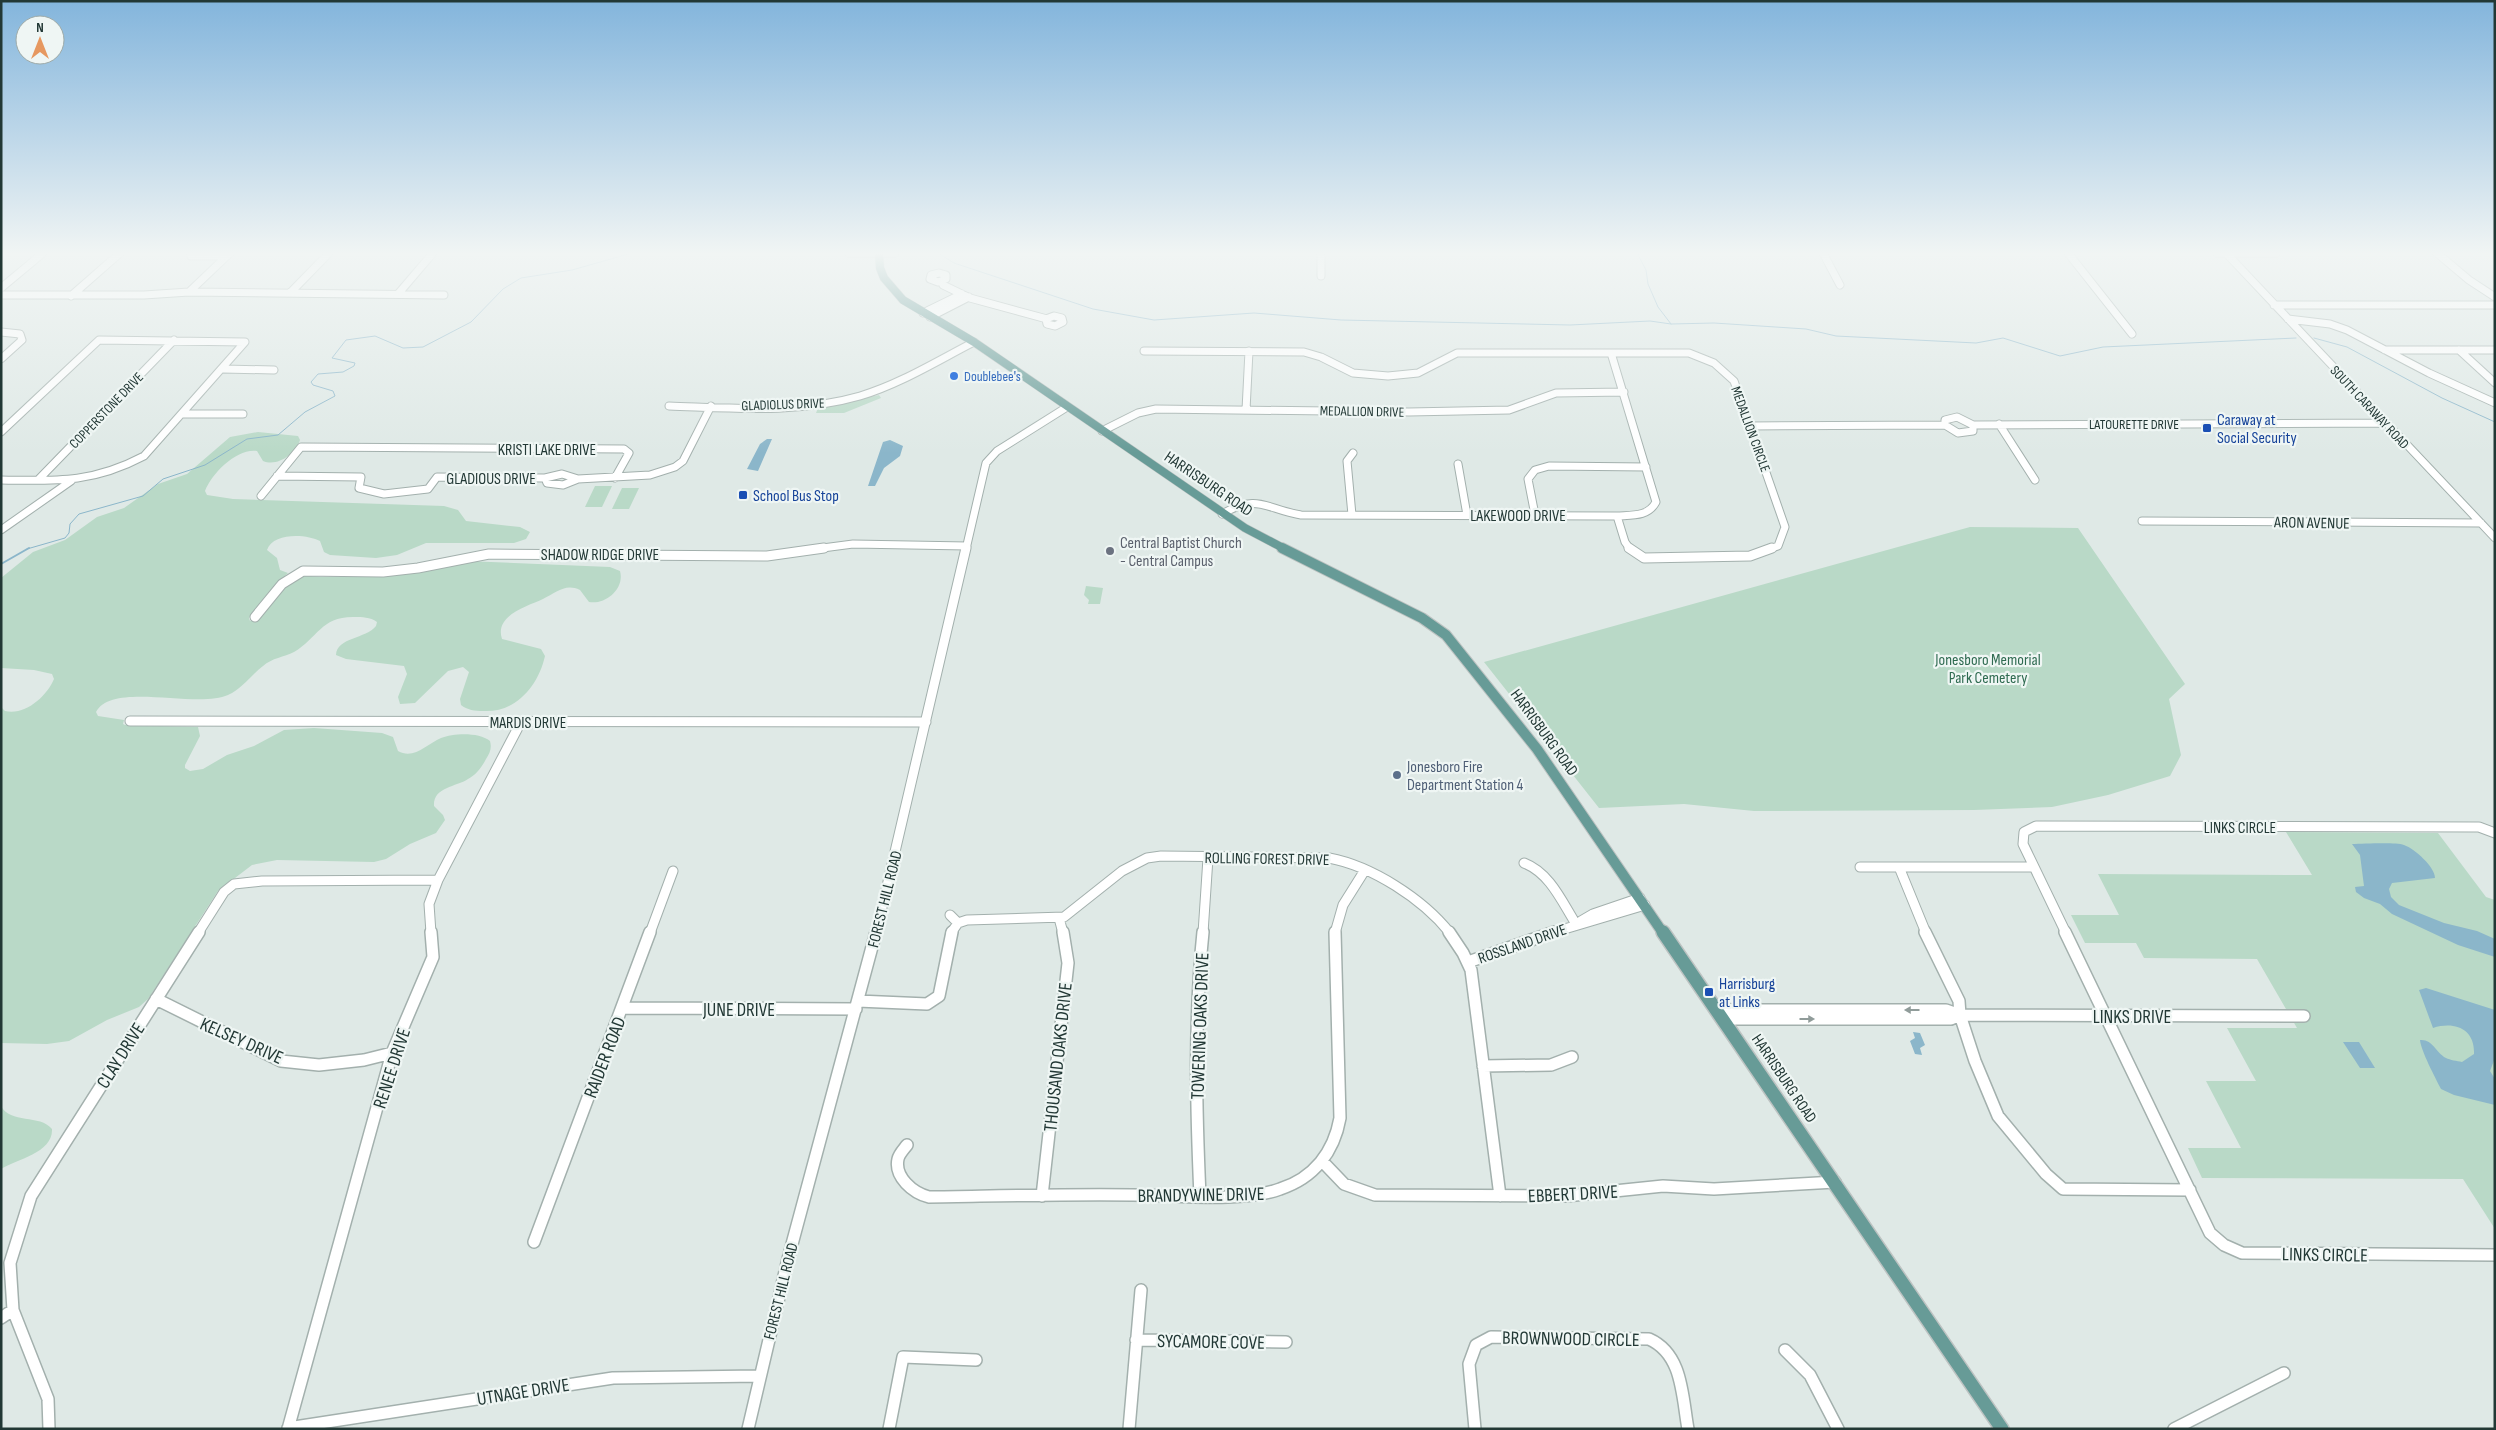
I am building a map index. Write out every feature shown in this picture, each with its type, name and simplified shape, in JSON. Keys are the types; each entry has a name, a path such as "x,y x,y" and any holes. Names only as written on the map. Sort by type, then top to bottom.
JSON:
{"main road":[{"name":"HARRISBURG ROAD","path":"934,320 974,342 1222,514 1304,560 1422,618 1446,635 1537,750 1643,901 2002,1429"}],"street":[{"path":"2121,320 2132,334"},
{"path":"2288,320 2334,326 2495,403"},
{"name":"SOUTH CARAWAY ROAD","path":"2288,320 2495,538"},
{"path":"1,332 20,334 22,340 1,359"},
{"path":"1,432 99,340 245,342 201,394 144,456 128,465 94,478 71,481 1,480"},
{"name":"COPPERSTONE DRIVE","path":"38,480 174,340"},
{"name":"GLADIOLUS DRIVE","path":"670,406 793,406 847,400 888,386 974,342"},
{"path":"2384,350 2495,350"},
{"path":"2459,350 2495,383"},
{"name":"MEDALLION CIRCLE","path":"1144,351 1310,353 1351,372 1373,375 1415,374 1449,355 1457,353 1689,353 1707,358 1726,369 1734,381 1785,527 1778,546 1750,556 1644,558 1635,556 1628,551 1617,516"},
{"path":"1246,410 1249,351"},
{"name":"LAKEWOOD DRIVE","path":"1222,514 1244,504 1258,502 1290,513 1617,516 1639,515 1649,512 1656,502 1624,392 1610,353"},
{"path":"223,369 274,370"},
{"name":"MEDALLION DRIVE","path":"1102,431 1138,413 1151,410 1409,412 1509,410 1519,408 1556,393 1624,392"},
{"path":"615,478 641,477 664,472 682,463 697,434 703,415 711,406"},
{"name":"FOREST HILL ROAD","path":"748,1429 759,1376 887,892 986,463 997,451 1067,408"},
{"path":"182,414 243,414"},
{"path":"1750,426 1945,425 1951,430 1966,433 1973,431 1973,425 1962,418 1952,417 1945,420 1945,425"},
{"name":"LATOURETTE DRIVE","path":"1973,425 2386,423"},
{"path":"1999,424 2035,480"},
{"name":"KRISTI LAKE DRIVE","path":"277,476 301,447 624,449 629,453 615,478"},
{"path":"1352,514 1347,461 1353,453"},
{"path":"1458,464 1467,514"},
{"path":"1535,514 1528,479 1535,470 1549,466 1646,467"},
{"name":"GLADIOUS DRIVE","path":"277,476 360,477 359,488 384,494 428,489 436,478 545,478 559,472 571,474 578,479"},
{"path":"260,496 277,476"},
{"name":"GLADIOUS DRIVE","path":"545,478 547,483 558,486 570,484 578,479 615,478"},
{"path":"1,530 71,481"},
{"name":"ARON AVENUE","path":"2142,521 2481,523"},
{"name":"SHADOW RIDGE DRIVE","path":"255,617 280,586 293,574 303,571 383,572 489,554 766,556 853,544 966,546"},
{"name":"MARDIS DRIVE","path":"130,721 926,722"},
{"name":"RENEE DRIVE","path":"288,1428 392,1053 433,957 429,904 438,880 520,722"},
{"name":"LINKS CIRCLE","path":"2495,833 2479,827 2036,826 2024,832 2022,838 2023,844 2210,1233 2228,1248 2242,1253 2495,1255"},
{"name":"ROLLING FOREST DRIVE","path":"958,923 967,920 1059,918 1070,914 1125,870 1142,860 1155,857 1329,858 1342,860 1365,870 1423,904 1457,942 1468,962 1500,1196"},
{"name":"TOWERING OAKS DRIVE","path":"1200,1196 1196,1101 1200,960 1207,895 1208,858"},
{"path":"1524,863 1534,866 1542,873 1576,924"},
{"path":"1860,868 2034,867"},
{"path":"1899,868 1932,948 1959,1001 1960,1015 1975,1061 1998,1116 2056,1184 2063,1189 2190,1190"},
{"name":"BRANDYWINE DRIVE","path":"907,1145 898,1157 898,1169 904,1182 921,1195 930,1197 1071,1194 1200,1196 1267,1194 1301,1180 1322,1160 1333,1145 1341,1111 1335,929 1347,897 1365,870"},
{"name":"RAIDER ROAD","path":"534,1242 673,871"},
{"name":"CLAY DRIVE","path":"49,1429 48,1399 13,1310 10,1264 31,1196 224,892 234,884 262,881 438,880"},
{"name":"ROSSLAND DRIVE","path":"1468,962 1576,924 1596,921 1643,901"},
{"path":"857,1005 927,1009 939,996 952,930 958,923 950,915"},
{"name":"THOUSAND OAKS DRIVE","path":"1042,1196 1068,963 1066,944 1059,918"},
{"name":"KELSEY DRIVE","path":"156,1000 282,1060 318,1065 364,1060 392,1053"},
{"name":"JUNE DRIVE","path":"622,1008 857,1005"},
{"name":"LINKS DRIVE","path":"1720,1014 1951,1019 1960,1015 2304,1016"},
{"path":"1483,1066 1551,1064 1572,1057"},
{"name":"EBBERT DRIVE","path":"1322,1160 1330,1172 1344,1184 1368,1194 1566,1196 1663,1186 1714,1189 1835,1182"},
{"path":"1129,1429 1141,1290"},
{"path":"1,1318 13,1310"},
{"name":"BROWNWOOD CIRCLE","path":"1475,1429 1469,1364 1476,1345 1491,1337 1649,1339 1659,1343 1671,1355 1674,1362 1688,1429"},
{"name":"SYCAMORE COVE","path":"1136,1340 1286,1342"},
{"path":"1785,1350 1809,1372 1838,1429"},
{"path":"889,1429 903,1357 976,1360"},
{"path":"2174,1429 2284,1373"},
{"name":"UTNAGE DRIVE","path":"288,1428 613,1378 759,1376"}],"green space":[{"path":"879,395 881,398 844,413 816,413 818,408"},
{"path":"258,432 298,436 300,440 294,450 280,461 263,461 257,451 241,453 226,463 213,477 205,491 207,495 233,499 444,506 458,510 466,521 520,527 530,532 526,539 514,543 426,543 397,555 376,558 330,555 324,552 320,541 299,536 283,537 270,544 267,550 277,558 280,570 288,573 274,586 249,618 250,621 260,618 285,586 300,575 321,577 382,576 465,561 610,567 620,571 620,584 617,590 607,598 595,602 589,602 580,590 565,588 521,608 508,618 503,624 501,631 502,639 541,649 545,656 542,667 531,688 515,703 505,708 483,711 466,708 461,705 460,699 469,672 463,667 448,671 415,703 400,704 398,697 407,674 404,666 346,659 336,655 338,649 346,641 366,633 376,626 377,622 374,620 358,617 334,620 327,624 294,652 267,663 238,689 228,695 197,699 119,698 105,703 96,712 98,716 124,720 123,724 125,725 198,727 200,736 185,765 185,768 190,771 203,769 227,755 254,746 284,730 314,728 382,733 393,737 398,751 409,754 441,738 459,734 485,738 490,741 491,748 483,765 474,775 463,782 446,788 437,795 434,806 443,815 445,820 436,833 410,844 386,859 374,862 277,860 252,865 218,891 148,999 139,1007 107,1020 69,1041 47,1044 1,1043 1,697 2,708 5,711 13,712 27,708 41,698 54,679 52,674 34,670 1,668 1,578 33,552 65,540 97,517 124,508 158,484 187,474 230,437"},
{"path":"595,486 612,486 602,507 585,507"},
{"path":"622,488 639,488 629,509 612,509"},
{"name":"Jonesboro Memorial Park Cemetery","path":"1970,527 2078,528 2185,684 2169,699 2181,755 2170,776 2108,795 2052,807 1974,810 1754,811 1684,804 1599,808 1484,662"},
{"path":"1086,586 1103,588 1100,604 1088,604 1089,600 1084,595"},
{"path":"2286,832 2438,833 2486,897 2495,900 2495,1229 2463,1179 2202,1178 2188,1148 2241,1148 2206,1081 2256,1081 2227,1028 2297,1028 2257,959 2144,958 2136,943 2085,943 2071,915 2119,915 2098,874 2312,875"},
{"path":"1,1106 5,1112 11,1115 47,1124 52,1129 51,1137 41,1150 1,1169"}],"water":[{"path":"767,439 772,439 758,471 747,469 760,444"},
{"path":"890,440 903,446 900,456 884,468 875,486 868,486 883,442"},
{"path":"2352,844 2400,844 2419,854 2432,869 2435,878 2392,883 2389,889 2391,897 2399,905 2444,923 2477,931 2495,939 2495,957 2458,945 2392,914 2380,904 2364,898 2356,892 2355,887 2364,886 2360,855"},
{"path":"2426,988 2495,1010 2495,1058 2490,1071 2495,1079 2495,1105 2454,1095 2441,1089 2420,1040 2431,1044 2446,1058 2462,1062 2474,1054 2473,1045 2471,1038 2462,1029 2449,1026 2433,1028 2419,990"},
{"path":"1913,1032 1920,1033 1925,1045 1920,1048 1922,1055 1915,1054 1910,1041 1915,1038"},
{"path":"2343,1042 2359,1042 2375,1068 2360,1068"}],"waterway":[{"path":"28,549 65,538 69,533 70,524 79,514 143,496 163,479 205,465 247,439 278,435 305,412 335,396 333,391 313,385 311,382 318,374 343,372 354,366 355,363 332,358 346,340 375,336 403,348 423,347 473,320"},
{"path":"1153,320 1158,320"},
{"path":"1338,320 1570,325 1650,321 1671,324"},
{"path":"1668,320 1671,324"},
{"path":"1671,324 1714,323 1806,329 1836,336 1976,343 2003,338 2060,356 2103,347 2296,338"},
{"path":"2314,338 2347,347 2442,398 2495,422"},
{"path":"1,564 28,549"}],"place":[{"name":"Doublebee's","path":"954,376"},
{"name":"Caraway at Social Security","path":"2207,428"},
{"name":"School Bus Stop","path":"743,495"},
{"name":"Central Baptist Church - Central Campus","path":"1110,551"},
{"name":"Jonesboro Fire Department Station 4","path":"1397,775"},
{"name":"Harrisburg at Links","path":"1709,992"}]}
